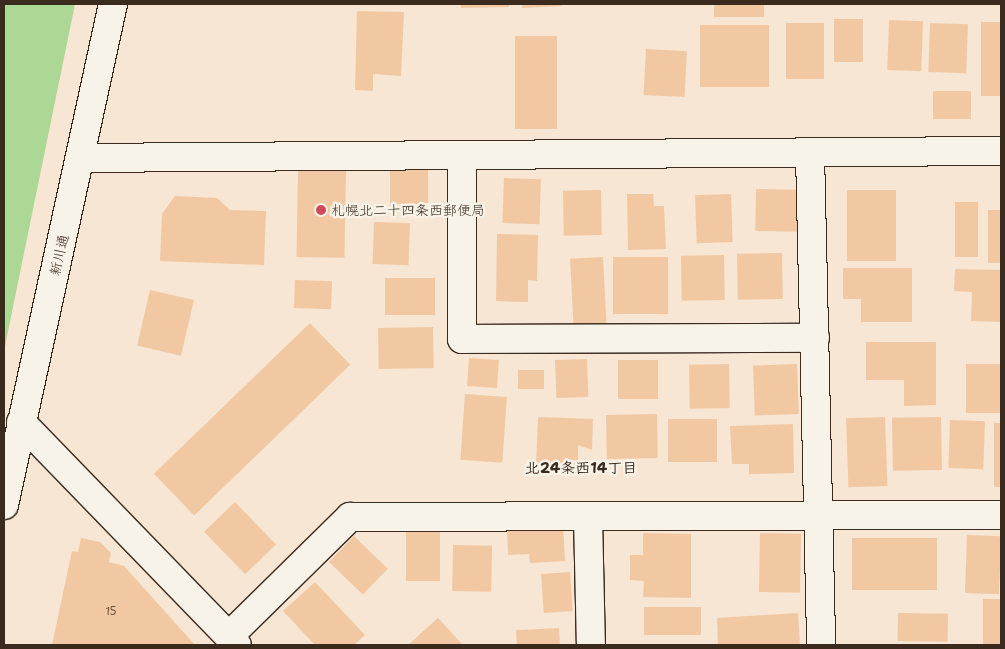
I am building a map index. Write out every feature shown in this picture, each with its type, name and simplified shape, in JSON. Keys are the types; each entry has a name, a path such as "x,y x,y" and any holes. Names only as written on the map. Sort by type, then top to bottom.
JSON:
{"street":[{"name":"新川通","path":"4,505 113,4"},
{"path":"81,158 1001,151"},
{"path":"810,153 821,645"},
{"path":"462,155 462,339 815,338"},
{"path":"21,422 233,641 350,517 1001,515"},
{"path":"588,517 591,645"}],"green space":[{"path":"4,4 75,4 4,351"}],"building":[{"path":"461,4 509,4 509,7 461,8"},
{"path":"522,4 562,4 562,6 522,8"},
{"path":"714,4 764,4 764,17 714,17"},
{"path":"357,11 404,12 401,76 373,74 373,91 355,90"},
{"path":"834,19 863,19 863,62 834,62"},
{"path":"889,20 923,21 921,71 887,70"},
{"path":"981,22 1001,22 1001,96 981,96"},
{"path":"786,23 824,23 824,79 786,79"},
{"path":"930,23 968,24 966,73 928,72"},
{"path":"700,25 769,25 769,87 700,87"},
{"path":"515,36 557,36 557,129 515,129"},
{"path":"646,49 687,51 685,97 644,95"},
{"path":"933,91 971,91 971,119 933,119"},
{"path":"298,170 346,171 344,258 296,257"},
{"path":"390,170 428,170 428,204 390,204"},
{"path":"504,178 541,179 539,224 502,223"},
{"path":"756,189 799,190 798,232 755,231"},
{"path":"601,190 602,235 564,236 563,191"},
{"path":"847,190 896,190 896,261 847,261"},
{"path":"627,194 653,194 654,206 664,206 666,249 628,250"},
{"path":"731,194 733,242 697,243 695,195"},
{"path":"175,196 217,198 230,210 266,211 264,265 160,261 162,214"},
{"path":"955,202 978,202 978,257 955,257"},
{"path":"988,210 1001,210 1001,263 988,263"},
{"path":"374,222 410,223 409,265 373,264"},
{"path":"497,234 538,235 537,281 528,280 528,302 496,301"},
{"path":"782,253 783,299 738,300 737,254"},
{"path":"724,255 725,300 682,301 681,256"},
{"path":"603,257 607,324 574,326 570,259"},
{"path":"613,257 668,257 668,314 613,314"},
{"path":"843,268 912,268 912,322 861,322 861,299 843,299"},
{"path":"955,269 1001,270 1001,322 971,321 972,292 954,291"},
{"path":"385,278 435,278 435,315 385,315"},
{"path":"295,280 332,281 331,309 294,308"},
{"path":"150,290 194,300 181,356 137,346"},
{"path":"310,323 350,365 194,515 154,474"},
{"path":"433,327 434,368 379,369 378,328"},
{"path":"866,342 936,342 936,405 904,406 904,380 866,380"},
{"path":"469,358 499,360 497,388 467,386"},
{"path":"587,359 588,397 556,398 555,360"},
{"path":"618,360 658,360 658,399 618,399"},
{"path":"729,364 730,408 690,409 689,365"},
{"path":"797,364 799,414 755,416 753,366"},
{"path":"966,364 1001,364 1001,413 966,413"},
{"path":"518,370 544,370 544,389 518,389"},
{"path":"465,394 507,397 502,463 460,460"},
{"path":"657,414 658,458 607,459 606,415"},
{"path":"538,417 593,419 592,450 578,445 578,470 536,468"},
{"path":"885,417 887,486 848,487 846,418"},
{"path":"941,417 942,470 893,471 892,418"},
{"path":"668,419 717,419 717,462 668,462"},
{"path":"950,420 985,421 983,469 948,468"},
{"path":"994,423 1001,423 1001,487 994,487"},
{"path":"793,424 794,473 749,474 749,464 732,464 730,426"},
{"path":"235,502 276,544 245,574 204,532"},
{"path":"563,524 565,561 530,563 529,554 508,555 507,527"},
{"path":"406,528 440,528 440,581 406,581"},
{"path":"643,533 691,534 691,598 643,597 644,581 630,580 630,555 643,555"},
{"path":"760,533 801,534 800,593 759,592"},
{"path":"967,535 1001,536 999,594 965,593"},
{"path":"354,536 388,569 363,595 329,562"},
{"path":"81,538 100,542 111,553 109,562 124,566 195,645 52,645 72,551 78,552"},
{"path":"852,538 937,538 937,590 852,590"},
{"path":"453,545 492,546 491,592 452,591"},
{"path":"570,572 573,611 544,613 541,574"},
{"path":"315,582 365,635 354,645 315,645 283,611"},
{"path":"983,599 1001,599 1001,645 983,645"},
{"path":"644,607 701,607 701,635 644,635"},
{"path":"798,613 800,645 718,645 717,618"},
{"path":"898,613 948,614 948,642 898,641"},
{"path":"438,618 463,645 408,645"},
{"path":"559,628 560,645 517,645 516,630"}],"place":[{"name":"札幌北二十四条西郵便局","path":"321,210"}],"district":[{"name":"北24条西14丁目","path":"581,469"}]}
